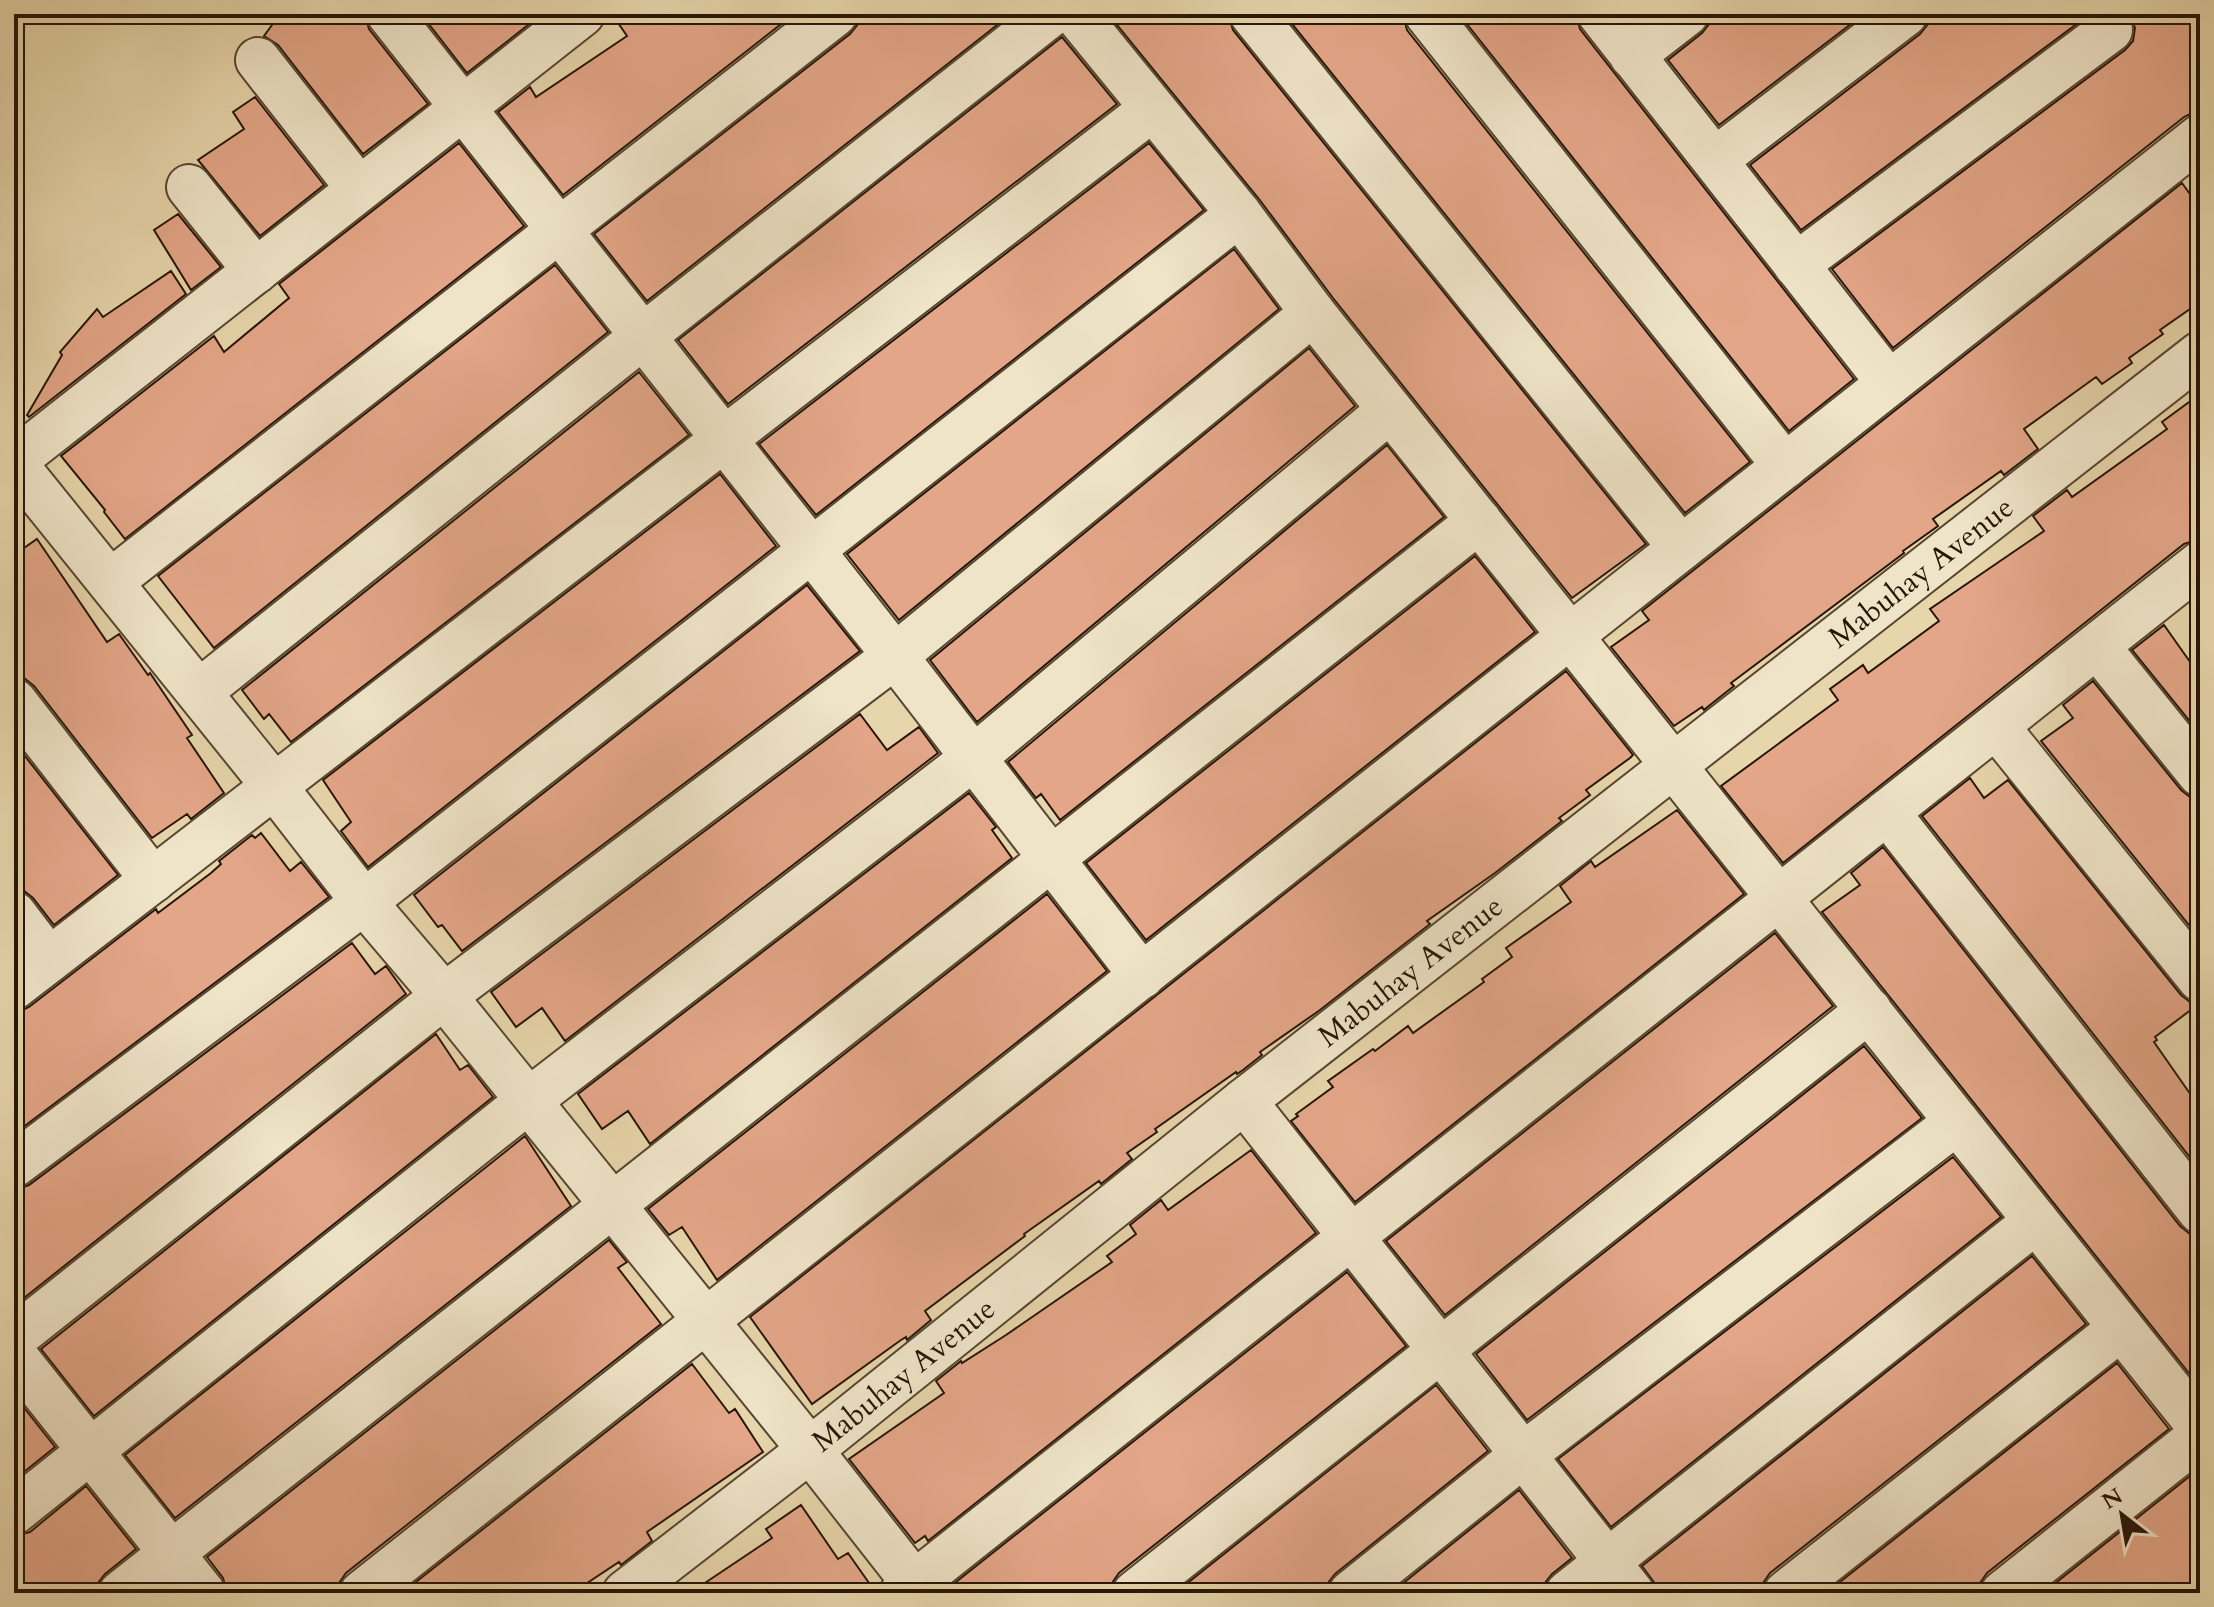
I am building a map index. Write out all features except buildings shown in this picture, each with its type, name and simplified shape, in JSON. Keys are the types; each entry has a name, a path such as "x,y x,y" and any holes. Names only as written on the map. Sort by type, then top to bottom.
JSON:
{"street":[{"path":"389,14 895,656 1142,976"},
{"path":"110,582 835,14"},
{"path":"199,692 1051,14"},
{"path":"1076,14 1239,214 1313,313 2200,1427"},
{"path":"1252,14 1681,548"},
{"path":"1427,14 1785,466"},
{"path":"1600,14 1889,383"},
{"path":"1632,56 1686,14"},
{"path":"1715,160 1905,14"},
{"path":"575,16 14,462 364,902 444,996 810,1450 913,1590 1351,1237 2200,564"},
{"path":"1796,265 2110,30"},
{"path":"258,60 359,189"},
{"path":"14,987 1152,109"},
{"path":"362,1593 2200,137"},
{"path":"189,187 256,271"},
{"path":"14,1165 364,902 1239,214"},
{"path":"14,1338 444,996 895,656 1313,313"},
{"name":"Mabuhay Avenue","path":"625,1593 810,1450 1244,1101 2200,354"},
{"path":"14,1512 528,1101 972,759 1390,410"},
{"path":"121,1593 1479,521"},
{"path":"2097,646 2200,774"},
{"path":"14,701 153,880"},
{"path":"1996,726 2200,979"},
{"path":"1887,812 2200,1211"},
{"path":"14,914 49,960"},
{"path":"1135,1593 1869,1010"},
{"path":"1244,1101 1620,1577"},
{"path":"1351,1593 1523,1455 1957,1122"},
{"path":"1568,1593 1620,1577 2036,1221"},
{"path":"1786,1593 2121,1328"},
{"path":"14,1355 203,1593"},
{"path":"2003,1593 2200,1436"}]}
